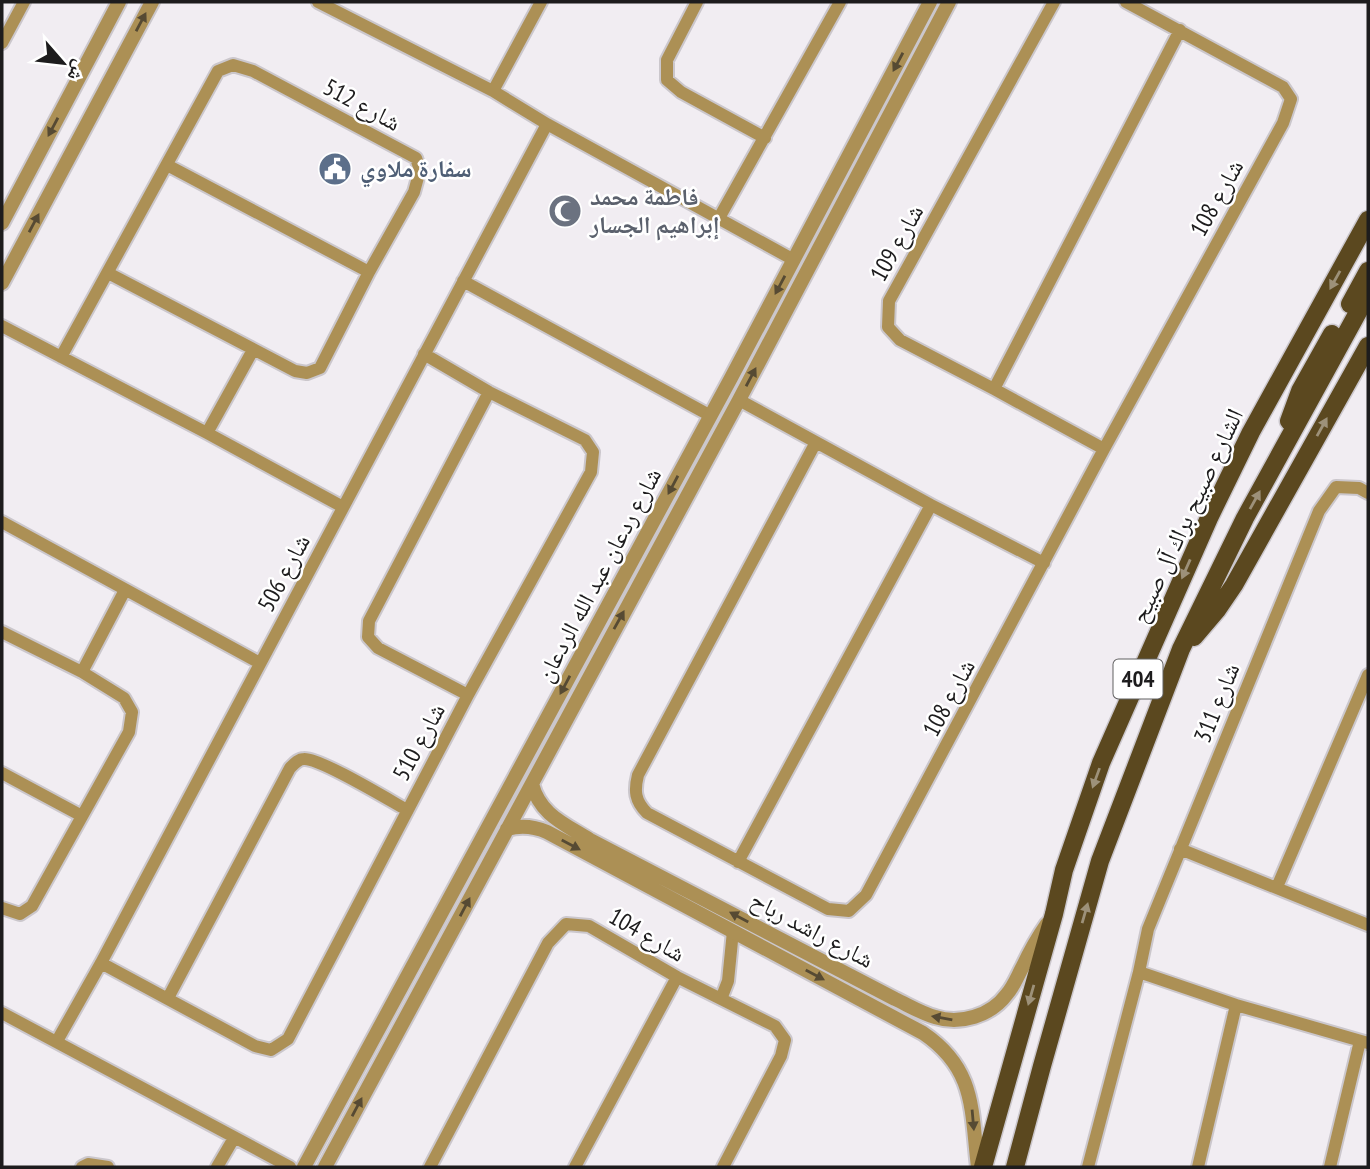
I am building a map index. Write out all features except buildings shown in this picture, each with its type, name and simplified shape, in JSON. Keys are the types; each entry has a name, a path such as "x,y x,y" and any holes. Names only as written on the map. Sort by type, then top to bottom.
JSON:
{"main road":[{"name":"الشارع صبيح براك آل صبيح","path":"980,1167 1054,914 1064,870 1101,763 1209,518 1251,432 1368,220"},
{"path":"1283,449 1290,415 1300,391 1368,271"},
{"name":"404","path":"1015,1167 1100,861 1181,649 1245,518 1368,294"},
{"path":"1181,649 1206,624 1234,585 1368,346"}],"street":[{"path":"2,43 24,2"},
{"path":"2,223 119,2"},
{"path":"2,283 152,2"},
{"path":"318,2 493,91 547,124 794,260"},
{"path":"493,91 541,2"},
{"path":"697,2 667,60 667,80 681,92 765,138"},
{"path":"719,218 841,2"},
{"name":"شارع ردعان عبد الله الردعان","path":"304,1167 641,545 930,2"},
{"name":"شارع ردعان عبد الله الردعان","path":"325,1167 739,400 949,2"},
{"name":"شارع 109","path":"1054,2 889,302 888,327 900,340 1104,449"},
{"name":"شارع 108","path":"816,442 644,763 635,789 637,799 647,813 828,909 849,911 866,895 1104,449 1283,123 1291,99 1283,87 1126,2"},
{"path":"994,388 1180,30"},
{"name":"شارع 512","path":"61,357 218,71 233,65 253,71 416,158 419,170 414,192 320,368 307,373 295,371 253,350 108,273"},
{"path":"868,120 882,127"},
{"name":"شارع 506","path":"57,1041 547,124"},
{"path":"167,165 369,272"},
{"path":"463,281 710,416"},
{"path":"2,326 343,507"},
{"path":"208,433 253,350"},
{"name":"شارع 510","path":"101,963 255,1046 271,1050 288,1039 468,695 591,472 593,452 585,440 424,354"},
{"path":"468,695 378,648 368,637 369,621 489,391"},
{"path":"739,400 931,505 1044,563"},
{"name":"شارع 311","path":"1088,1167 1148,929 1318,511 1336,487 1359,488 1368,493"},
{"path":"738,862 931,505"},
{"path":"2,522 261,663"},
{"path":"641,545 656,554"},
{"path":"82,672 125,590"},
{"path":"2,632 82,672 124,698 132,712 129,732 32,906 20,914 2,908"},
{"path":"591,637 606,645"},
{"path":"1278,887 1368,675"},
{"path":"168,998 290,768 297,761 303,759 322,764 407,810"},
{"path":"2,773 82,816"},
{"name":"شارع راشد رباح","path":"532,784 546,811 590,840 932,1017 967,1019 998,1004 1007,996 1054,914"},
{"path":"547,832 554,817"},
{"name":"شارع راشد رباح","path":"507,830 523,826 547,832 923,1033 945,1050 964,1078 980,1167"},
{"path":"1180,849 1368,925"},
{"name":"شارع 104","path":"430,1167 548,943 566,924 589,926 677,977 775,1026 785,1040 781,1056 723,1167"},
{"path":"721,999 728,981 733,931"},
{"path":"1139,972 1236,1005 1364,1042 1330,1167"},
{"path":"575,1167 677,977"},
{"path":"1198,1167 1236,1005"},
{"path":"2,1013 290,1167"},
{"path":"218,1167 234,1138"},
{"path":"82,1167 88,1164 107,1167"}],"place":[{"name":"سفارة ملاوي","path":"335,169"},
{"name":"فاطمة محمد إبراهيم الجسار","path":"565,211"}]}
